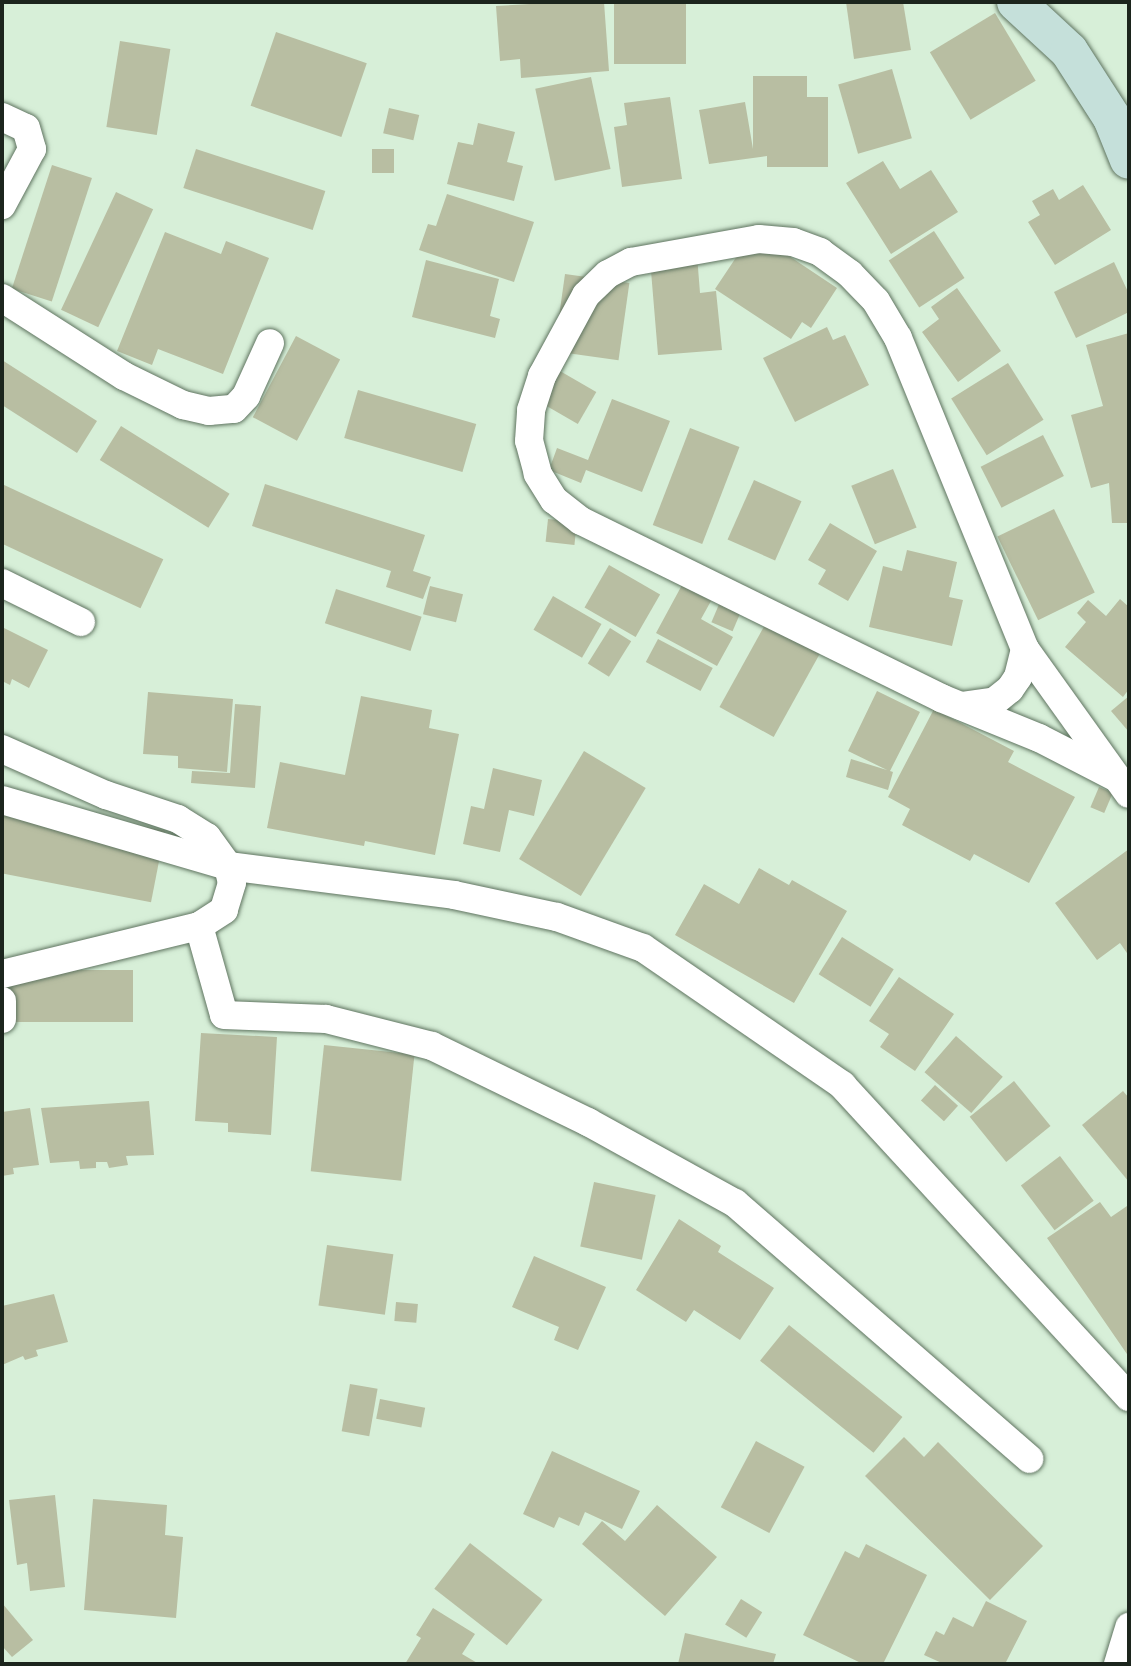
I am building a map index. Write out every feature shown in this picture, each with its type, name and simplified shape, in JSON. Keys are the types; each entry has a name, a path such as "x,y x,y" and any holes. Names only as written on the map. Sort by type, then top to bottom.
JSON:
{"main road":[{"path":"1016,2 1069,51 1112,118 1129,160"}],"street":[{"path":"2,117 26,128 32,149 2,205"},
{"path":"759,239 793,242 820,252 850,274 876,301 898,338 1025,649 1122,786 1039,738 961,706 581,522 554,500 538,474 529,441 531,410 542,376 586,295 608,274 631,262 759,239"},
{"path":"2,298 124,376 183,405 209,411 234,409 246,396 270,343"},
{"path":"2,583 81,622"},
{"path":"961,706 995,701 1010,689 1018,677 1025,649"},
{"path":"2,749 106,795 178,819 206,837 228,866 232,883 224,910 199,926 2,974"},
{"path":"2,800 228,866 454,895 558,917 643,948 842,1085 1129,1397"},
{"path":"199,926 224,1015 326,1019 432,1046 588,1122 735,1203 1029,1459"},
{"path":"2,1001 2,1018"},
{"path":"1118,1664 1129,1627"}],"building":[{"path":"604,2 609,71 521,78 520,59 500,61 496,6"},
{"path":"614,2 686,2 686,64 614,64"},
{"path":"846,2 903,2 911,50 854,59"},
{"path":"995,13 1036,81 971,120 930,52"},
{"path":"276,32 367,63 341,137 251,106"},
{"path":"120,41 170,49 157,135 106,127"},
{"path":"892,69 912,138 858,154 838,84"},
{"path":"753,76 807,76 807,97 828,97 828,167 767,167 767,156 709,164 699,110 745,102 753,149"},
{"path":"591,77 611,169 555,181 535,89"},
{"path":"670,97 682,179 622,187 614,127 627,125 624,103"},
{"path":"389,108 419,115 413,140 383,133"},
{"path":"478,123 515,132 507,162 523,166 514,201 447,184 458,142 473,145"},
{"path":"196,149 325,191 313,230 183,188"},
{"path":"372,149 394,149 394,173 372,173"},
{"path":"883,161 900,189 931,170 958,212 891,254 846,183"},
{"path":"52,165 92,178 52,302 12,289"},
{"path":"1083,185 1111,230 1055,265 1028,222 1040,215 1032,201 1053,189 1059,200"},
{"path":"116,192 153,209 98,327 61,310"},
{"path":"447,194 534,222 514,282 419,250 428,224 436,226"},
{"path":"934,231 964,278 919,307 889,260"},
{"path":"165,232 221,254 226,241 269,258 223,374 158,349 152,365 117,351"},
{"path":"753,232 837,288 811,328 802,322 791,339 715,289"},
{"path":"697,255 700,293 716,291 722,350 658,355 650,259"},
{"path":"426,260 499,279 490,316 500,319 495,338 412,317"},
{"path":"1114,262 1129,294 1129,312 1076,338 1054,292"},
{"path":"565,274 629,283 619,360 554,351"},
{"path":"957,288 1001,351 958,382 922,332 939,319 931,307"},
{"path":"827,327 833,340 845,335 869,385 795,422 763,358"},
{"path":"1129,333 1129,523 1112,523 1109,483 1091,488 1071,415 1103,406 1086,345"},
{"path":"296,336 340,359 297,441 253,417"},
{"path":"2,360 97,421 77,453 2,405"},
{"path":"1008,363 1044,420 987,455 951,399"},
{"path":"553,367 596,392 578,424 534,399"},
{"path":"358,390 476,424 462,472 344,438"},
{"path":"612,399 670,421 642,492 586,470 581,483 549,470 557,448 588,460"},
{"path":"121,426 230,494 208,528 100,460"},
{"path":"690,428 739,447 702,544 653,525"},
{"path":"1043,435 1064,476 1002,508 981,467"},
{"path":"893,469 917,527 875,544 851,486"},
{"path":"754,480 802,501 775,561 728,539"},
{"path":"2,484 163,559 141,608 2,544"},
{"path":"265,484 425,535 413,571 431,577 423,599 386,587 391,571 252,526"},
{"path":"1054,509 1095,593 1038,620 997,537"},
{"path":"548,519 577,522 574,545 546,542"},
{"path":"830,523 877,551 848,601 818,584 826,570 808,560"},
{"path":"907,550 957,562 949,597 963,600 952,646 869,627 883,566 902,571"},
{"path":"609,565 660,594 636,637 584,607"},
{"path":"682,585 711,601 701,619 733,637 717,666 656,633"},
{"path":"430,586 463,594 456,622 423,614"},
{"path":"336,589 422,617 410,651 325,623"},
{"path":"553,596 601,624 582,658 534,630"},
{"path":"1120,599 1129,607 1129,689 1123,697 1065,647 1086,622 1077,613 1088,600 1106,616"},
{"path":"720,602 741,611 733,631 711,622"},
{"path":"766,623 820,653 774,737 719,707"},
{"path":"2,627 48,650 29,688 12,679 10,685 2,681"},
{"path":"610,628 631,641 609,677 588,664"},
{"path":"658,639 713,668 701,691 646,662"},
{"path":"877,691 920,712 890,771 893,772 888,790 846,777 851,759 887,770 848,751"},
{"path":"148,692 233,699 227,772 178,768 178,756 143,754"},
{"path":"361,696 432,710 429,728 459,734 435,855 365,841 364,846 267,828 280,762 345,775"},
{"path":"1129,696 1129,732 1111,711"},
{"path":"235,704 261,706 255,788 191,783 192,771 230,773"},
{"path":"934,709 1014,751 1008,762 1075,797 1029,883 974,854 970,861 902,825 910,809 888,797"},
{"path":"584,751 646,788 581,896 519,859"},
{"path":"493,768 542,780 534,816 509,810 500,852 463,844 471,806 484,809"},
{"path":"1099,787 1113,793 1104,813 1090,807"},
{"path":"2,799 165,831 151,902 2,873"},
{"path":"1129,849 1129,956 1120,943 1097,960 1055,903"},
{"path":"759,868 789,885 792,880 847,911 794,1003 675,935 704,884 739,904"},
{"path":"842,937 894,969 870,1007 819,974"},
{"path":"4,970 133,970 133,1022 4,1022"},
{"path":"899,977 954,1014 915,1071 880,1047 889,1034 869,1021"},
{"path":"201,1033 277,1037 271,1135 228,1132 228,1123 195,1121"},
{"path":"956,1036 1003,1077 971,1113 925,1072"},
{"path":"324,1045 415,1055 401,1181 311,1171"},
{"path":"1014,1081 1051,1126 1006,1162 970,1117"},
{"path":"935,1085 958,1106 944,1121 921,1101"},
{"path":"1123,1091 1129,1098 1129,1182 1082,1125"},
{"path":"149,1101 154,1155 126,1156 128,1165 109,1168 107,1162 96,1162 96,1168 80,1169 79,1161 50,1163 41,1108"},
{"path":"30,1108 39,1165 13,1168 14,1174 2,1176 2,1112"},
{"path":"1060,1156 1094,1201 1055,1230 1021,1185"},
{"path":"594,1182 656,1195 642,1260 580,1247"},
{"path":"1100,1202 1111,1217 1127,1206 1129,1209 1129,1357 1047,1238"},
{"path":"679,1219 721,1246 718,1252 774,1288 740,1340 694,1310 686,1322 636,1290"},
{"path":"327,1245 393,1254 385,1315 319,1305"},
{"path":"534,1256 606,1287 578,1350 554,1340 559,1327 512,1307"},
{"path":"54,1294 68,1342 36,1350 38,1356 25,1360 23,1356 2,1365 2,1306"},
{"path":"396,1302 418,1304 416,1323 394,1321"},
{"path":"789,1325 902,1417 874,1453 760,1361"},
{"path":"350,1384 378,1389 369,1436 342,1431"},
{"path":"380,1399 425,1408 421,1427 376,1419"},
{"path":"904,1437 924,1457 938,1442 1043,1546 990,1600 865,1476"},
{"path":"756,1441 805,1467 769,1533 721,1507"},
{"path":"552,1451 640,1491 622,1529 585,1512 579,1526 559,1517 554,1528 523,1514"},
{"path":"55,1495 65,1587 30,1591 27,1563 17,1565 9,1500"},
{"path":"93,1499 167,1505 165,1535 183,1537 176,1618 84,1610"},
{"path":"657,1505 717,1557 665,1616 582,1544 602,1521 625,1541"},
{"path":"470,1543 542,1600 507,1645 434,1589"},
{"path":"866,1544 927,1575 883,1664 863,1664 803,1635 845,1551 859,1558"},
{"path":"741,1599 762,1612 746,1638 725,1624"},
{"path":"986,1601 1027,1621 1005,1664 944,1664 924,1655 936,1631 944,1635 953,1617 973,1627"},
{"path":"2,1603 33,1640 12,1657 2,1646"},
{"path":"433,1608 475,1634 462,1654 479,1664 405,1664 421,1638 416,1635"},
{"path":"685,1633 776,1654 773,1664 678,1664"}]}
